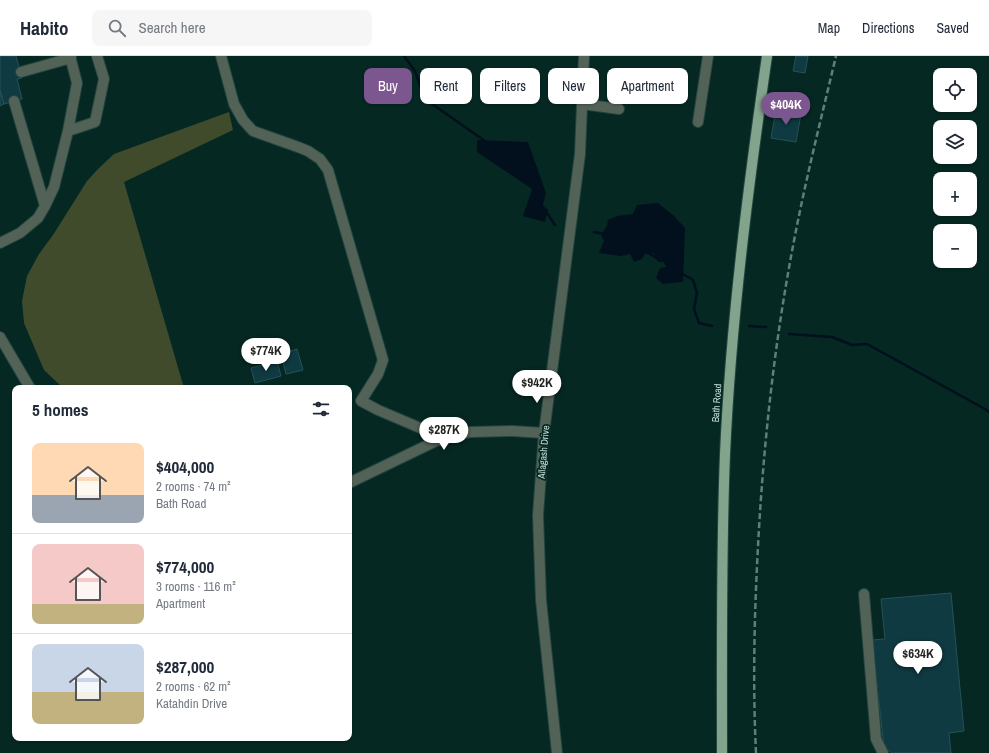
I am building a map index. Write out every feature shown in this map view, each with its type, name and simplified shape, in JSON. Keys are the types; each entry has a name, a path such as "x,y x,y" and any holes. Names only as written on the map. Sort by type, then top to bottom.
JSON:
{"main road":[{"name":"Bath Road","path":"722,753 722,532 730,374 746,216 767,56"}],"street":[{"path":"68,131 95,122 104,79 97,56"},
{"path":"221,56 234,104 243,120 253,131 298,146 320,159 328,170 383,360 378,374 361,401 378,410 446,439"},
{"name":"Allagash Drive","path":"584,56 584,68"},
{"path":"698,122 708,56"},
{"path":"0,243 20,233 38,218 45,206 54,187 68,131 77,83 70,57 21,72"},
{"path":"14,101 45,206"},
{"path":"582,104 620,109"},
{"name":"Allagash Drive","path":"557,753 541,600 538,515 544,433 580,154 582,104"},
{"path":"0,337 28,385"},
{"path":"352,482 436,442 470,432 513,431 544,433"},
{"path":"864,594 876,739 883,753"}],"green space":[{"path":"229,112 233,130 124,182 183,385 60,385 44,370 24,323 22,301 27,276 39,254 53,235 87,181 114,154"}],"water":[{"path":"477,140 528,142 546,193 542,208 548,209 545,222 523,216 532,189 477,152"},
{"path":"658,203 674,216 685,228 683,282 663,284 656,278 660,268 666,267 664,262 658,262 654,253 645,254 642,259 634,262 630,254 621,256 599,253 604,241 601,235 607,226 608,220 617,216 633,214 637,205"}],"building":[{"path":"0,56 16,56 22,78 17,79 22,99 4,104 0,90"},
{"path":"796,56 808,56 805,73 793,71"},
{"path":"0,90 4,104 0,106"},
{"path":"776,110 801,114 796,142 771,138"},
{"path":"297,349 303,370 286,374 281,354"},
{"path":"277,361 281,376 255,383 251,368"},
{"path":"951,593 964,731 949,733 951,753 892,753 884,747 872,640 885,639 881,599"}],"waterway":[{"path":"404,56 415,71 425,99 485,141"},
{"path":"541,204 555,225"},
{"path":"594,232 604,234"},
{"path":"647,252 658,259"},
{"path":"681,273 693,280 697,293 694,309 699,323 712,326"},
{"path":"749,326 766,327"},
{"path":"789,334 832,337 852,345 867,344 989,412"}],"railway":[{"path":"756,753 754,683 756,589 759,526 769,405 793,246 808,174 836,56"}]}
